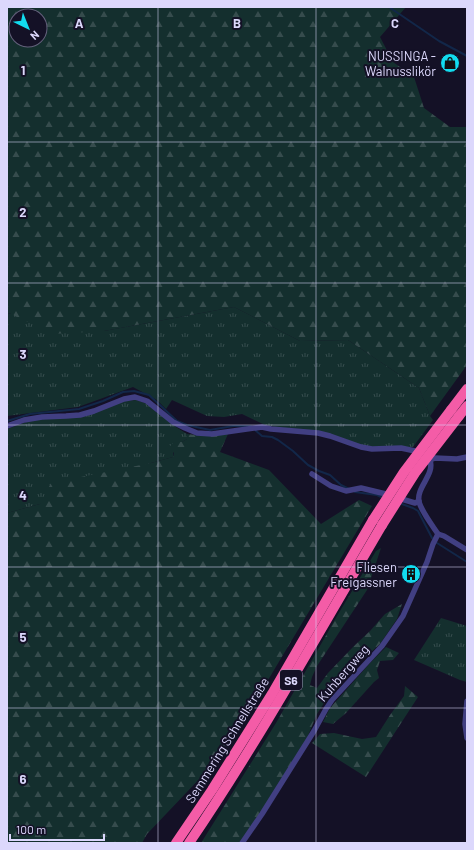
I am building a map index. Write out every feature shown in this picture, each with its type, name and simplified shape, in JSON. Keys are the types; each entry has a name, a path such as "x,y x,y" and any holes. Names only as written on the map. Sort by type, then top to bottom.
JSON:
{"highway":[{"name":"Semmering Schnellstraße","path":"189,843 280,700 404,472 455,413 467,389"},
{"name":"Semmering Schnellstraße","path":"455,413 467,406"},
{"name":"Semmering Schnellstraße","path":"176,843 212,790 377,522"}],"street":[{"path":"7,426 24,420 42,417 80,415 124,399 135,397 147,400 173,422 197,433 212,434 262,427 318,433 360,447 372,449 401,448 415,450 430,460 431,465 431,469 419,496 419,501 425,514 438,534 467,550"},
{"path":"430,460 435,458 457,459 467,457"},
{"path":"312,474 331,486 346,492 361,488 410,502 419,501"},
{"name":"Kuhbergweg","path":"242,843 266,808 332,700 382,646 404,616 438,534"},
{"path":"467,701 465,724 467,738"}],"green space":[{"path":"7,7 406,7 380,37 393,62 414,77 424,108 450,127 467,127 467,365 430,416 419,388 348,340 300,341 234,307 104,331 53,334 7,313"},
{"path":"234,307 300,341 348,340 419,388 433,420 413,447 372,447 319,432 286,429 265,425 242,414 224,417 207,416 172,400 166,409 157,400 133,387 78,407 7,416 7,313 104,331"},
{"path":"136,400 151,405 176,427 187,434 187,439 182,442 174,442 173,457 151,463 40,504 7,513 7,429 29,421 58,418 125,401"},
{"path":"187,434 205,436 228,434 220,452 269,470 321,524 359,500 372,506 225,752 147,834 142,843 7,843 7,513 40,504 51,483 151,463 173,457 174,453 169,447 174,442 182,442 187,439"},
{"path":"381,548 367,590 317,666 310,685 317,688 328,673 385,614 402,604 397,619 380,644 361,661 326,700 317,714 307,738 261,812 239,843 201,843 276,723 376,551"},
{"path":"441,618 467,626 467,682 414,660"},
{"path":"386,647 399,653 393,660 380,661 377,670 379,678 346,713 333,724 323,722 330,708"},
{"path":"405,686 418,697 366,777 312,743 320,734 334,733 362,739 376,737 404,696"}],"waterway":[{"path":"389,7 439,41 467,56"},
{"path":"7,421 30,414 79,409 123,392 134,391 149,395 177,421 187,425 210,430 233,426 251,426"},
{"path":"255,430 262,436 272,437 278,440 308,465 330,475 341,485 349,489"},
{"path":"355,492 377,495 383,498"},
{"path":"399,503 418,511 432,538"},
{"path":"437,543 467,562"}],"place":[{"name":"NUSSINGA - Walnusslikör","path":"450,63"},
{"name":"Fliesen Freigassner","path":"411,574"}]}
